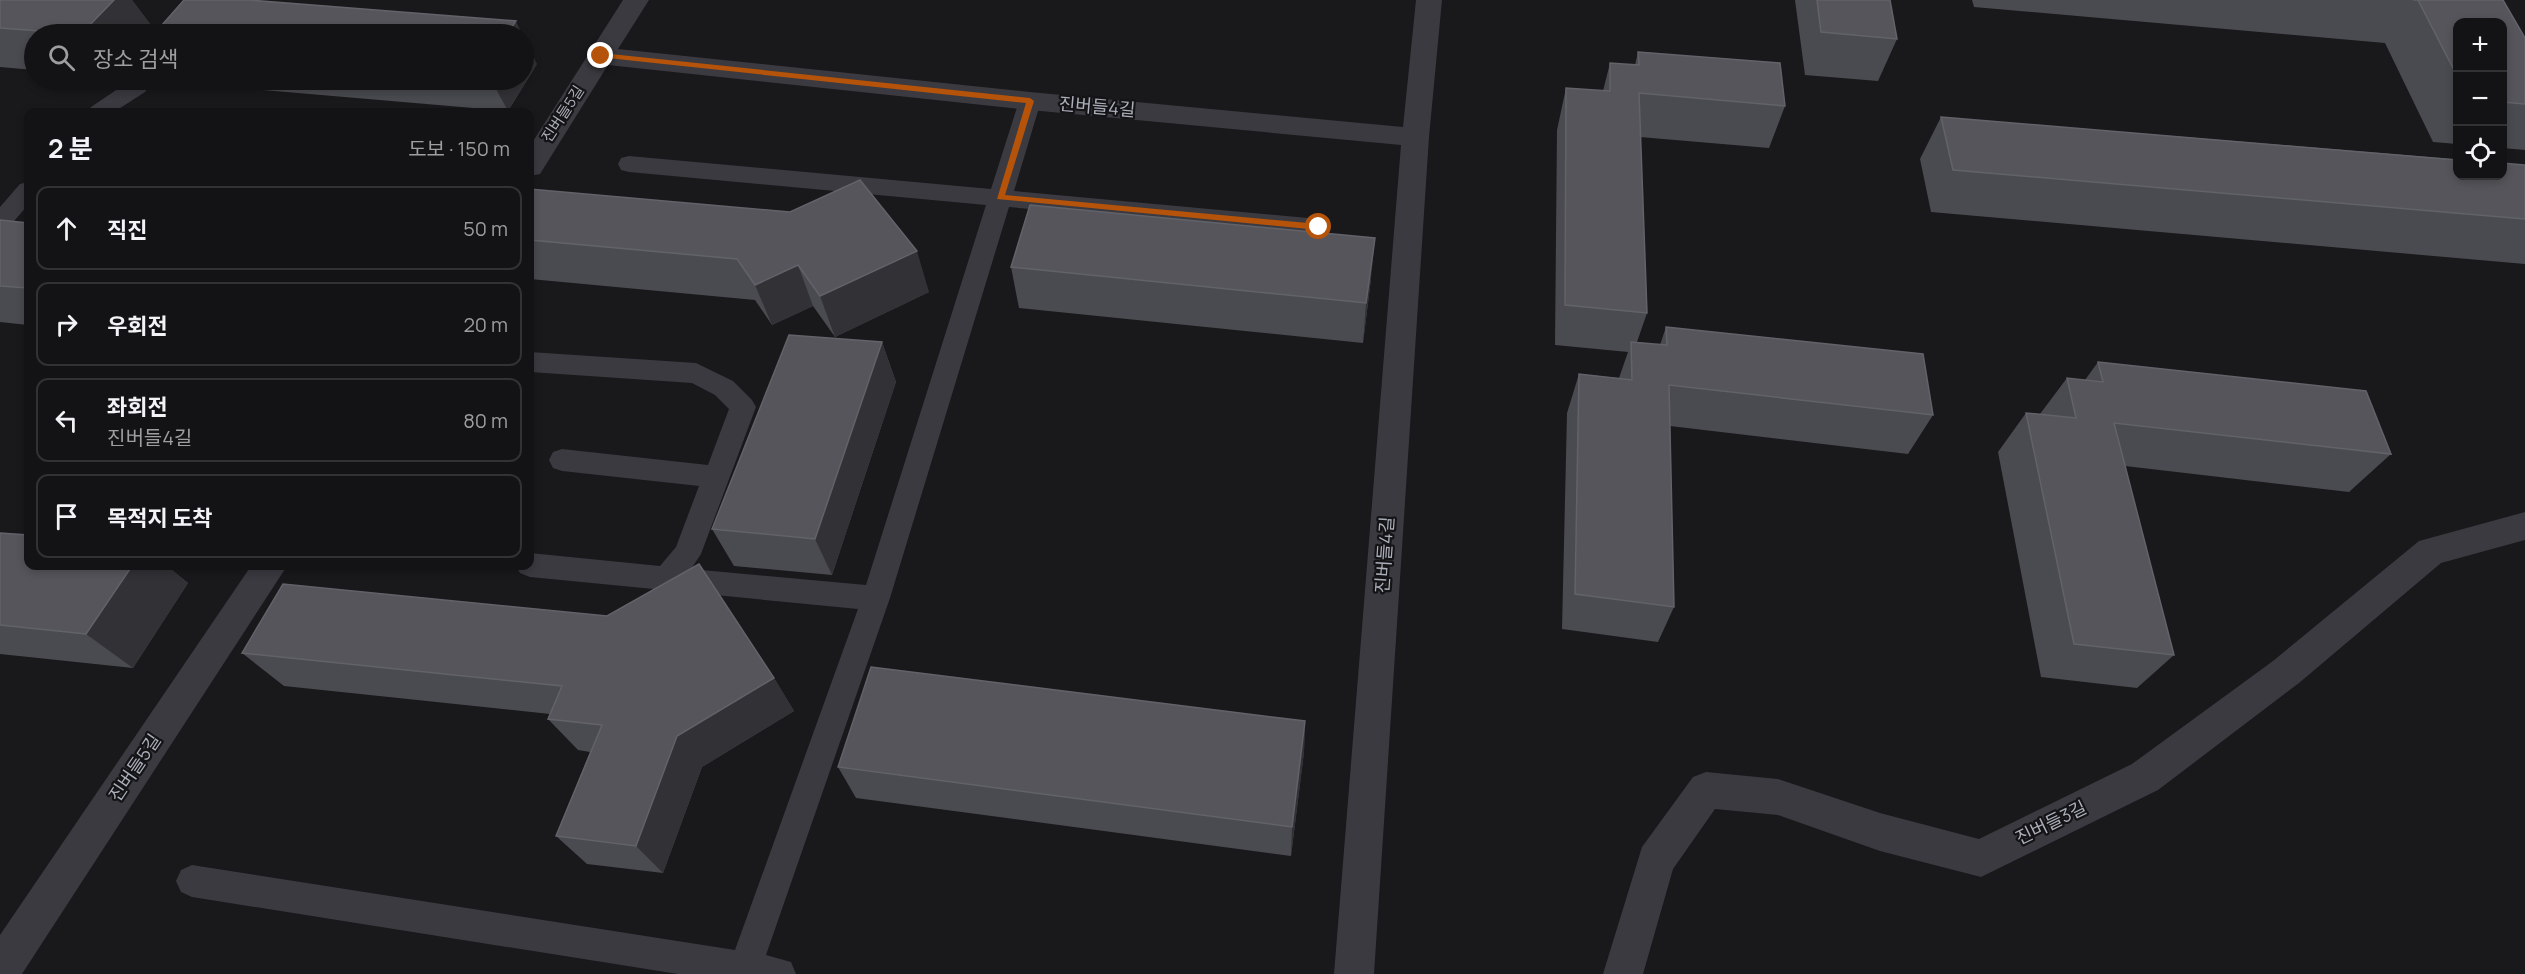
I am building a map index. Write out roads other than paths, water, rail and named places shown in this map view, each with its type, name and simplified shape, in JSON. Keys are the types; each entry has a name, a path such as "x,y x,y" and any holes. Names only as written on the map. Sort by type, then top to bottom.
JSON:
{"street":[{"name":"진버들5길","path":"534,161 636,0"},
{"name":"진버들4길","path":"1354,974 1415,137 1429,0"},
{"name":"진버들4길","path":"601,56 1030,101 1415,137"},
{"name":"진버들3길","path":"1623,974 1656,860 1706,790 1778,797 1880,832 1981,858 2145,777 2286,672 2431,551 2525,526"},
{"name":"진버들5길","path":"0,971 267,570"}],"lane":[{"path":"105,108 132,90"},
{"path":"746,968 876,598 1030,101"},
{"path":"629,164 1319,227"},
{"path":"0,222 24,195"},
{"path":"534,362 696,373 724,388 743,407 687,554 666,579"},
{"path":"562,460 717,477"},
{"path":"534,565 876,598"},
{"path":"192,881 779,974"}]}
